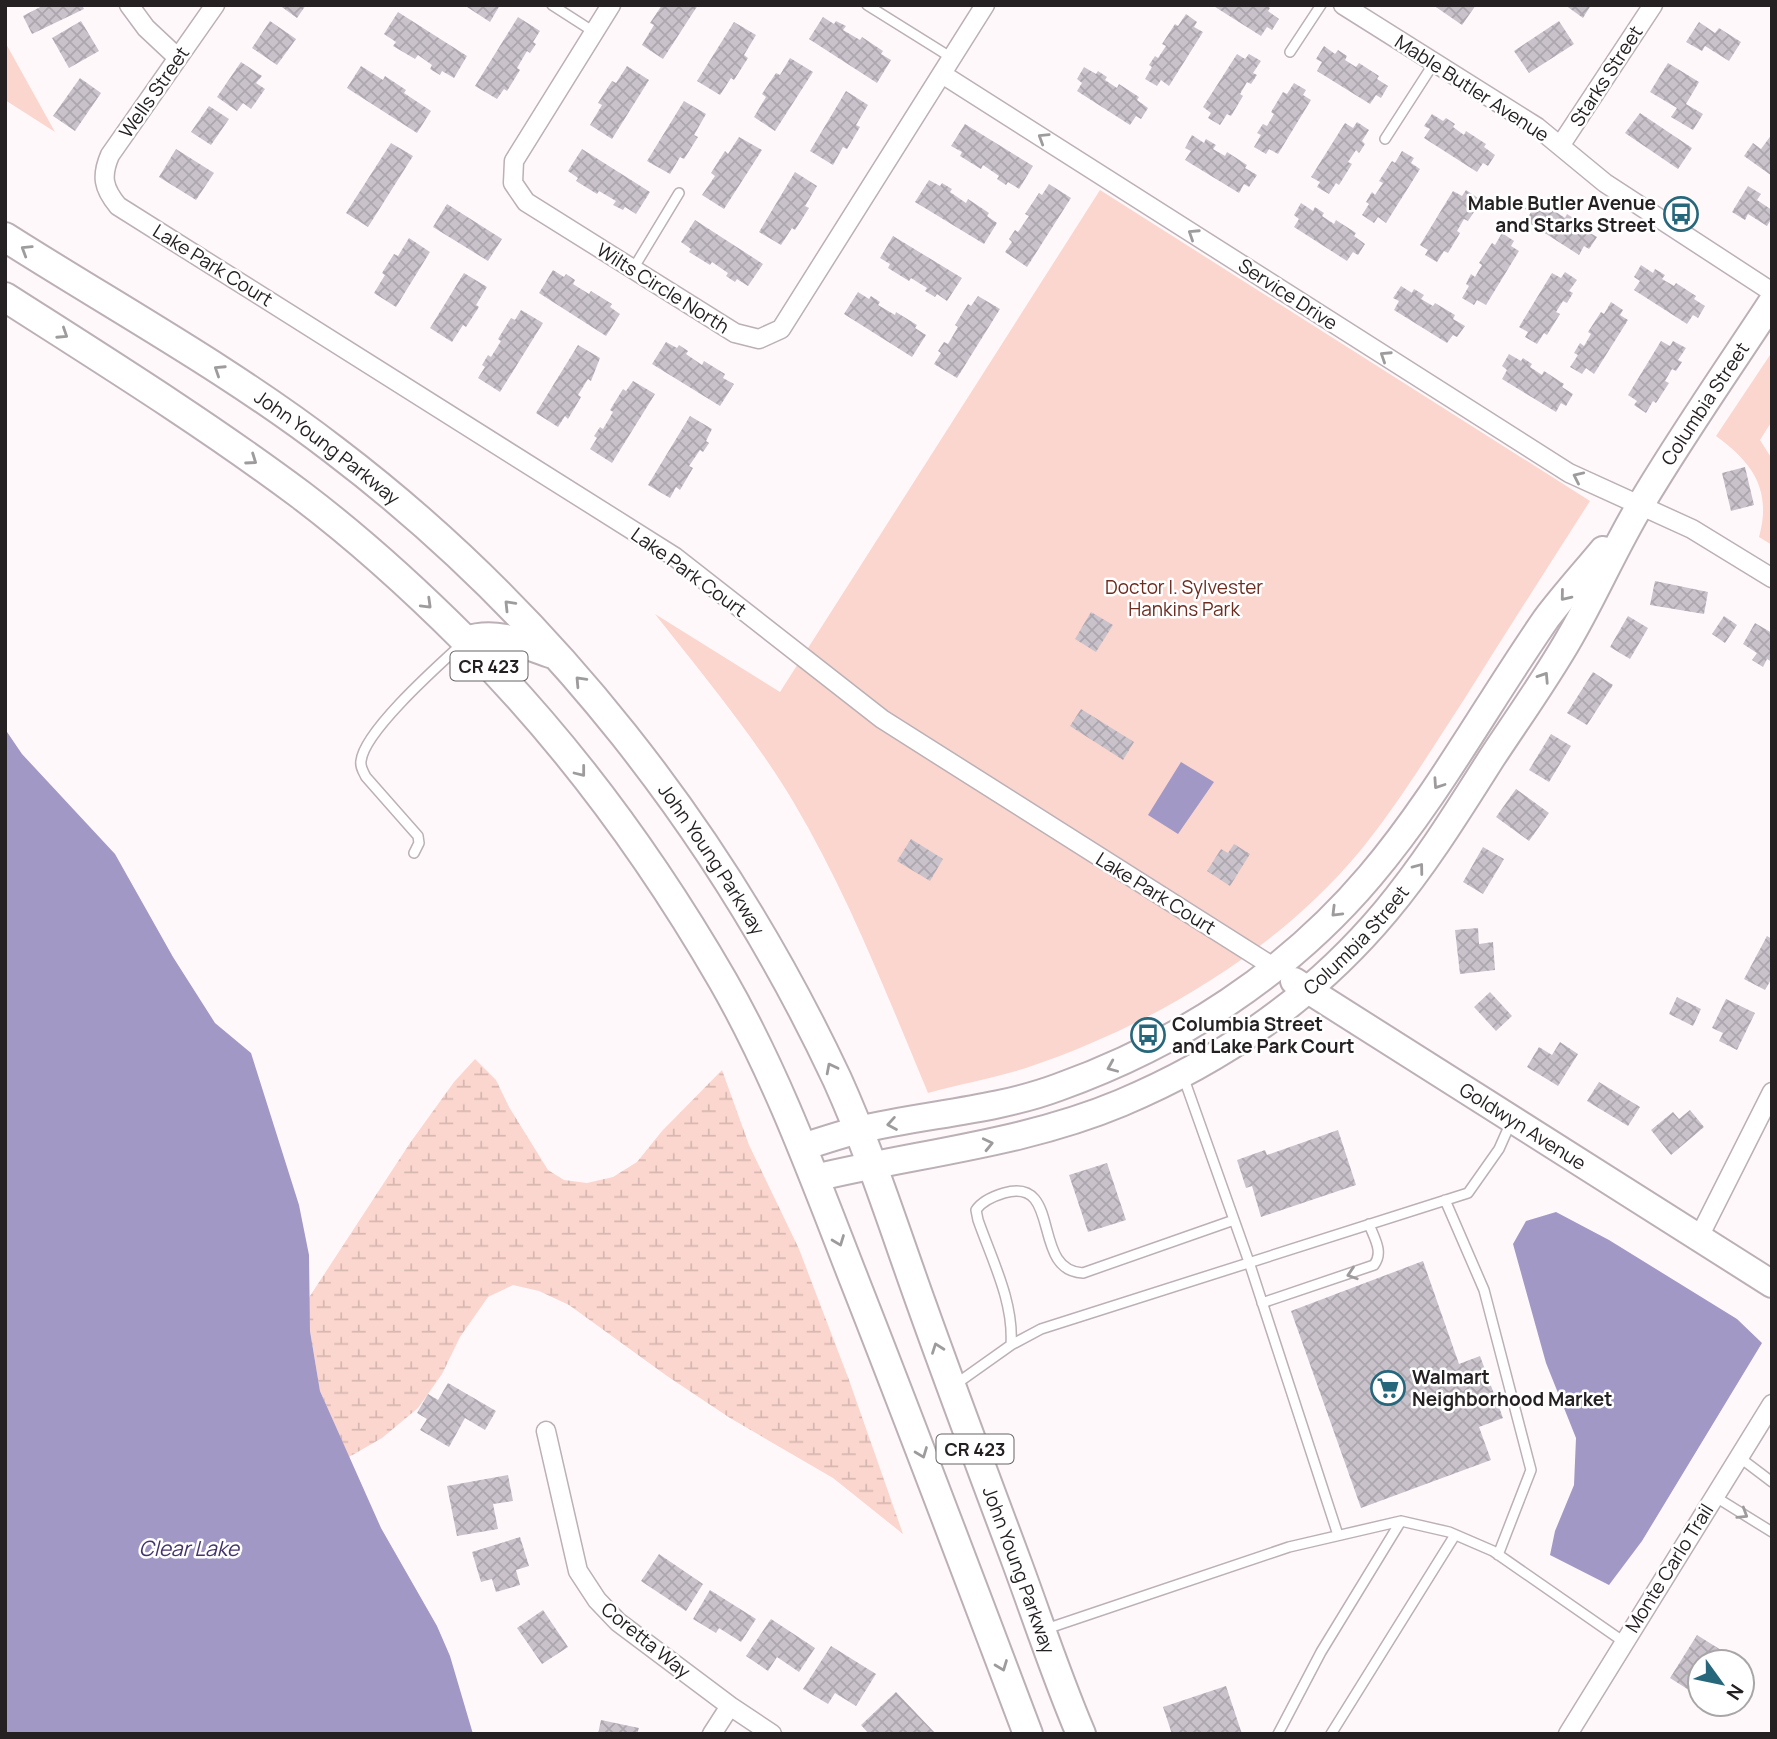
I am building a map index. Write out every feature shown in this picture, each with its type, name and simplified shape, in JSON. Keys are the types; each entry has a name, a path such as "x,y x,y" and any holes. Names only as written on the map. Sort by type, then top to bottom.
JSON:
{"main road":[{"name":"John Young Parkway","path":"5,237 221,370 334,450 448,545 591,693 632,744 712,855 776,962 836,1079 858,1130 1081,1734"},
{"name":"CR 423","path":"5,297 193,419 304,498 390,570 466,641 522,701 634,841 724,983 759,1049 803,1147 1028,1734"},
{"path":"466,641 478,636 510,639 556,655"}],"street":[{"path":"129,5 146,28 178,58"},
{"name":"Wells Street","path":"103,182 104,167 110,155 215,5"},
{"name":"Wilts Circle North","path":"611,5 513,161 513,183 526,202 735,333 759,339 782,329 985,5"},
{"name":"Mable Butler Avenue","path":"1343,5 1537,127 1605,183 1772,292"},
{"name":"Starks Street","path":"1560,146 1653,5"},
{"name":"Service Drive","path":"947,66 1569,473 1692,529 1772,578"},
{"name":"Lake Park Court","path":"103,182 108,194 118,206 675,557 882,719 1275,968"},
{"name":"Columbia Street","path":"815,1178 872,1164 1024,1136 1121,1103 1182,1074 1270,1020 1329,971 1385,912 1431,852 1569,638 1640,505 1772,302"},
{"name":"Columbia Street","path":"803,1147 858,1130 1003,1103 1056,1089 1130,1059 1185,1030 1275,968 1338,911 1394,846 1548,617 1640,505"},
{"name":"Goldwyn Avenue","path":"1275,968 1772,1284"},
{"path":"1699,1237 1772,1092"},
{"name":"Monte Carlo Trail","path":"1568,1734 1772,1404"},
{"name":"Coretta Way","path":"546,1431 578,1571 597,1600 618,1622 772,1734"},
{"path":"712,1734 730,1706"}],"lane":[{"path":"552,5 594,32"},
{"path":"867,5 947,66"},
{"path":"1290,52 1321,5"},
{"path":"1385,139 1434,63"},
{"path":"632,269 679,193"},
{"path":"415,853 419,844 418,836 366,777 360,765 362,756 372,738 397,708 466,641"},
{"path":"1182,1074 1234,1220 1338,1535"},
{"path":"952,1387 1011,1345 1041,1329 1468,1193 1499,1149 1512,1120"},
{"path":"1011,1345 1008,1306 978,1220 976,1210 981,1203 1007,1192 1032,1195 1038,1201 1052,1251 1065,1267 1073,1272 1083,1273 1234,1220"},
{"path":"1445,1200 1484,1290 1531,1470 1498,1555"},
{"path":"1262,1303 1374,1265 1379,1259 1379,1251 1369,1224"},
{"path":"1739,1457 1772,1482"},
{"path":"1714,1496 1772,1532"},
{"path":"1042,1630 1289,1547 1401,1521 1455,1535 1498,1555 1624,1642"},
{"path":"1278,1734 1321,1652 1401,1521"},
{"path":"1331,1734 1455,1535"}],"green space":[{"path":"5,42 55,132 5,100"},
{"name":"Doctor I. Sylvester Hankins Park","path":"1100,190 1590,501 1388,814 1360,851 1290,922 1208,982 1119,1031 1026,1068 928,1093 882,982 814,838 779,778 745,730 655,614 780,692"},
{"path":"1772,352 1772,421 1760,440 1772,459 1772,545 1759,537 1763,505 1756,479 1740,457 1716,436"},
{"path":"475,1059 496,1080 509,1107 548,1170 564,1180 587,1183 613,1177 637,1162 662,1131 722,1070 749,1145 799,1249 903,1534 833,1478 730,1418 569,1305 539,1291 513,1285 488,1297 460,1337 442,1374 418,1408 382,1438 349,1457 320,1391 310,1331 308,1299 410,1143 454,1082"}],"water":[{"name":"Clear Lake","path":"5,729 22,754 115,854 173,957 215,1023 251,1053 299,1205 309,1255 310,1331 320,1391 381,1528 437,1626 450,1656 473,1734 5,1734"},
{"path":"1181,762 1214,782 1178,834 1148,815"},
{"path":"1556,1212 1609,1240 1737,1319 1762,1343 1642,1541 1609,1585 1550,1555 1555,1531 1574,1485 1576,1438 1546,1363 1513,1244 1526,1221"}],"building":[{"path":"44,5 82,5 84,9 32,34 23,16"},
{"path":"279,5 306,5 297,18"},
{"path":"464,5 500,5 490,22"},
{"path":"662,5 698,5 663,59 642,45 654,25 650,23"},
{"path":"1212,5 1266,5 1270,8 1268,11 1279,19 1272,30 1267,27 1261,36"},
{"path":"1433,5 1476,5 1462,25"},
{"path":"1565,5 1591,5 1583,18"},
{"path":"398,12 467,56 454,78 442,71 440,75 430,69 432,65 418,55 415,59 393,46 396,42 384,34"},
{"path":"1186,14 1197,22 1194,27 1203,32 1169,86 1161,80 1157,86 1145,79 1152,67 1149,65 1155,56 1158,58 1166,46 1162,44 1175,24 1178,26"},
{"path":"518,17 540,31 533,42 536,44 530,53 527,51 517,68 520,70 507,91 504,89 497,99 475,86"},
{"path":"823,17 834,24 836,21 846,26 843,30 860,40 862,37 891,60 877,83 809,39"},
{"path":"81,21 99,51 69,68 52,38"},
{"path":"270,21 296,39 277,65 252,48"},
{"path":"1559,21 1574,44 1529,73 1514,51"},
{"path":"734,22 756,35 744,55 748,58 734,80 731,78 720,95 697,81"},
{"path":"1699,22 1715,33 1719,28 1741,42 1729,61 1705,46 1702,51 1686,42"},
{"path":"1324,46 1335,54 1338,50 1347,56 1345,60 1356,67 1359,63 1379,76 1377,79 1388,86 1381,98 1376,95 1370,104 1317,71 1322,62 1316,59"},
{"path":"1237,54 1245,59 1249,54 1261,61 1253,73 1257,75 1251,84 1247,82 1240,94 1243,96 1231,116 1227,114 1220,125 1208,118 1211,113 1203,107"},
{"path":"790,58 813,72 775,131 754,117 766,97 762,94 776,73 780,75"},
{"path":"241,62 262,76 256,83 265,89 251,109 243,103 237,111 217,97"},
{"path":"1668,63 1699,82 1686,104 1703,114 1693,130 1671,117 1677,108 1650,92"},
{"path":"361,66 383,80 385,76 431,111 417,133 347,88"},
{"path":"627,66 649,80 612,139 590,125 602,105 598,103 612,81 616,83"},
{"path":"1084,67 1096,74 1098,71 1117,88 1119,84 1139,97 1137,100 1148,108 1141,119 1136,116 1130,125 1077,91 1082,83 1077,79"},
{"path":"80,78 101,93 75,131 53,116"},
{"path":"1294,83 1306,90 1303,95 1311,100 1278,154 1269,149 1266,154 1254,147 1261,135 1257,133 1263,124 1267,126 1274,114 1271,112 1283,92 1287,94"},
{"path":"846,91 868,105 856,125 860,127 847,149 843,147 833,165 810,151"},
{"path":"684,101 706,114 694,135 698,137 684,159 680,157 670,174 647,161"},
{"path":"209,106 229,119 211,145 191,132"},
{"path":"1640,113 1692,148 1678,169 1625,133"},
{"path":"1432,114 1443,121 1446,118 1464,135 1466,131 1486,144 1484,147 1495,155 1488,166 1483,163 1477,172 1424,138 1430,129 1424,126"},
{"path":"1357,122 1369,130 1362,141 1365,144 1359,153 1356,150 1348,162 1352,164 1339,185 1336,183 1329,194 1317,187 1320,182 1311,177 1345,123 1353,128"},
{"path":"965,124 1033,166 1019,189 997,179 999,176 983,165 981,169 960,156 962,152 951,146"},
{"path":"1772,134 1772,176 1744,156 1753,143 1761,149"},
{"path":"1192,135 1204,143 1206,139 1216,145 1213,149 1225,156 1227,152 1247,165 1245,168 1257,175 1249,187 1244,184 1239,193 1185,160 1191,151 1185,148"},
{"path":"739,137 762,150 724,209 702,195 715,176 711,173 725,151 728,154"},
{"path":"391,143 413,156 368,227 346,213"},
{"path":"176,149 214,173 196,200 159,177"},
{"path":"582,149 650,192 636,214 625,207 623,210 613,205 616,201 599,191 597,194 576,181 578,178 568,171"},
{"path":"1402,151 1414,158 1411,163 1420,169 1386,223 1378,217 1374,223 1362,215 1369,204 1366,202 1372,192 1375,195 1383,183 1379,181"},
{"path":"795,172 817,186 805,206 809,208 795,230 792,228 781,245 759,232"},
{"path":"929,180 940,186 942,183 966,203 968,199 989,213 987,216 997,223 984,244 915,202"},
{"path":"1049,184 1071,198 1027,267 1005,252 1012,242 1009,239 1015,230 1018,232 1029,216 1025,214 1039,193 1042,195"},
{"path":"1748,186 1761,194 1757,200 1772,210 1772,218 1767,226 1748,214 1745,220 1732,212"},
{"path":"1466,190 1478,198 1470,210 1474,212 1468,221 1464,219 1457,231 1460,233 1448,253 1444,251 1437,262 1425,255 1428,250 1420,245 1453,191 1462,196"},
{"path":"1533,197 1544,204 1547,201 1556,207 1553,210 1565,218 1567,214 1587,227 1585,230 1597,237 1589,249 1584,246 1579,255 1526,221 1531,212 1525,209"},
{"path":"1301,203 1313,211 1315,207 1334,224 1336,220 1356,233 1354,236 1365,244 1358,255 1353,252 1347,261 1294,227 1299,219 1294,215"},
{"path":"447,204 502,239 488,261 433,227"},
{"path":"695,220 763,264 748,286 737,279 735,282 726,276 728,273 712,262 710,265 689,252 691,249 681,242"},
{"path":"1502,233 1514,241 1511,246 1519,251 1486,305 1477,300 1474,305 1462,298 1469,286 1466,284 1471,274 1475,277 1482,265 1479,263"},
{"path":"893,236 962,278 947,301 937,294 935,297 925,291 927,288 911,278 909,281 888,268 890,264 880,258"},
{"path":"409,238 430,252 396,307 374,293 394,254 398,256"},
{"path":"1641,265 1653,273 1655,269 1665,275 1662,279 1674,286 1676,283 1696,296 1694,299 1705,306 1698,318 1693,315 1687,324 1634,290 1640,281 1634,277"},
{"path":"553,270 564,277 566,274 575,280 573,284 612,304 610,307 620,314 606,336 539,293"},
{"path":"1565,272 1577,280 1569,291 1573,293 1567,303 1563,301 1556,312 1560,314 1547,335 1544,333 1537,344 1525,337 1528,332 1519,327 1552,273 1561,278"},
{"path":"464,273 487,287 476,305 479,307 452,342 430,328"},
{"path":"1401,286 1412,293 1414,289 1424,295 1421,299 1433,306 1435,303 1455,315 1453,319 1465,326 1457,337 1453,335 1447,343 1394,310 1399,301 1393,298"},
{"path":"858,292 869,299 871,296 880,302 878,305 917,325 915,328 926,335 912,357 844,314"},
{"path":"978,296 1000,309 957,378 934,364 941,353 938,351 944,342 948,344 958,327 955,325 968,304 971,306"},
{"path":"1611,302 1623,310 1620,315 1628,320 1594,374 1586,368 1582,374 1570,367 1578,355 1574,353 1580,343 1584,346 1591,334 1588,332"},
{"path":"521,310 543,323 500,392 478,378 485,367 482,365 501,341 498,339 511,318 515,320"},
{"path":"1661,341 1670,346 1673,341 1686,348 1678,360 1682,362 1676,371 1672,369 1665,381 1669,383 1646,413 1634,405 1637,401 1628,395"},
{"path":"666,342 677,348 679,345 688,351 686,354 702,365 704,361 725,374 723,378 734,384 720,406 652,364"},
{"path":"578,345 600,358 591,381 588,379 578,395 581,397 568,419 565,416 558,427 536,413"},
{"path":"1509,354 1521,361 1523,358 1542,375 1544,371 1564,384 1562,387 1573,394 1566,406 1561,403 1556,412 1502,379 1507,370 1502,366"},
{"path":"633,381 655,394 612,463 590,449 597,438 594,436 600,427 603,429 613,412 610,410 623,389 626,391"},
{"path":"690,416 712,429 706,441 709,443 703,452 700,450 689,466 693,468 680,490 676,487 670,498 648,485"},
{"path":"1745,467 1754,505 1731,511 1722,473"},
{"path":"1655,581 1708,592 1704,614 1650,605"},
{"path":"1091,612 1113,625 1096,652 1075,639"},
{"path":"1628,616 1648,628 1630,659 1610,647"},
{"path":"1724,616 1737,625 1725,643 1712,634"},
{"path":"1755,623 1772,633 1772,662 1767,659 1763,667 1752,660 1757,653 1743,644"},
{"path":"1593,672 1613,685 1587,725 1567,713"},
{"path":"1081,709 1134,742 1123,760 1070,726"},
{"path":"1551,734 1571,746 1549,782 1529,770"},
{"path":"1516,789 1549,813 1529,841 1496,817"},
{"path":"911,839 943,859 930,881 897,861"},
{"path":"1234,844 1250,854 1230,886 1207,871 1221,849 1228,853"},
{"path":"1483,847 1504,859 1483,894 1463,882"},
{"path":"1478,928 1479,944 1493,942 1495,970 1460,974 1455,930"},
{"path":"1767,936 1772,939 1772,978 1765,990 1744,979"},
{"path":"1490,992 1512,1016 1496,1031 1474,1007"},
{"path":"1677,997 1701,1009 1693,1026 1669,1014"},
{"path":"1726,999 1755,1013 1737,1050 1719,1041 1723,1033 1712,1028"},
{"path":"1560,1042 1578,1054 1558,1086 1527,1067 1539,1047 1552,1055"},
{"path":"1599,1082 1640,1107 1628,1126 1587,1101"},
{"path":"1690,1110 1704,1127 1671,1155 1651,1130 1673,1112 1679,1119"},
{"path":"1338,1130 1356,1185 1261,1217 1252,1186 1246,1188 1237,1160 1265,1150 1267,1155"},
{"path":"1107,1163 1126,1220 1088,1232 1069,1175"},
{"path":"1423,1261 1459,1364 1480,1356 1503,1418 1479,1427 1491,1460 1361,1508 1291,1311"},
{"path":"448,1383 496,1411 485,1430 465,1418 449,1447 420,1430 427,1419 417,1413 428,1394 438,1400"},
{"path":"508,1475 513,1501 493,1504 498,1529 457,1536 447,1486"},
{"path":"520,1537 529,1566 516,1570 520,1585 496,1592 492,1579 481,1582 472,1552"},
{"path":"659,1554 703,1584 686,1611 641,1581"},
{"path":"710,1590 756,1619 741,1642 719,1628 716,1633 693,1619"},
{"path":"543,1610 568,1647 542,1664 517,1628"},
{"path":"771,1619 815,1648 799,1672 777,1657 768,1671 746,1656"},
{"path":"1697,1635 1718,1648 1689,1648"},
{"path":"831,1646 876,1674 856,1706 835,1693 828,1704 803,1689"},
{"path":"1686,1653 1686,1688 1670,1678"},
{"path":"1226,1686 1242,1734 1172,1734 1163,1707"},
{"path":"896,1692 936,1734 869,1734 861,1725"},
{"path":"601,1720 639,1728 637,1734 598,1734"}],"place":[{"name":"Mable Butler Avenue and Starks Street","path":"1681,214"},
{"name":"Columbia Street and Lake Park Court","path":"1148,1035"},
{"name":"Walmart Neighborhood Market","path":"1388,1388"}]}
